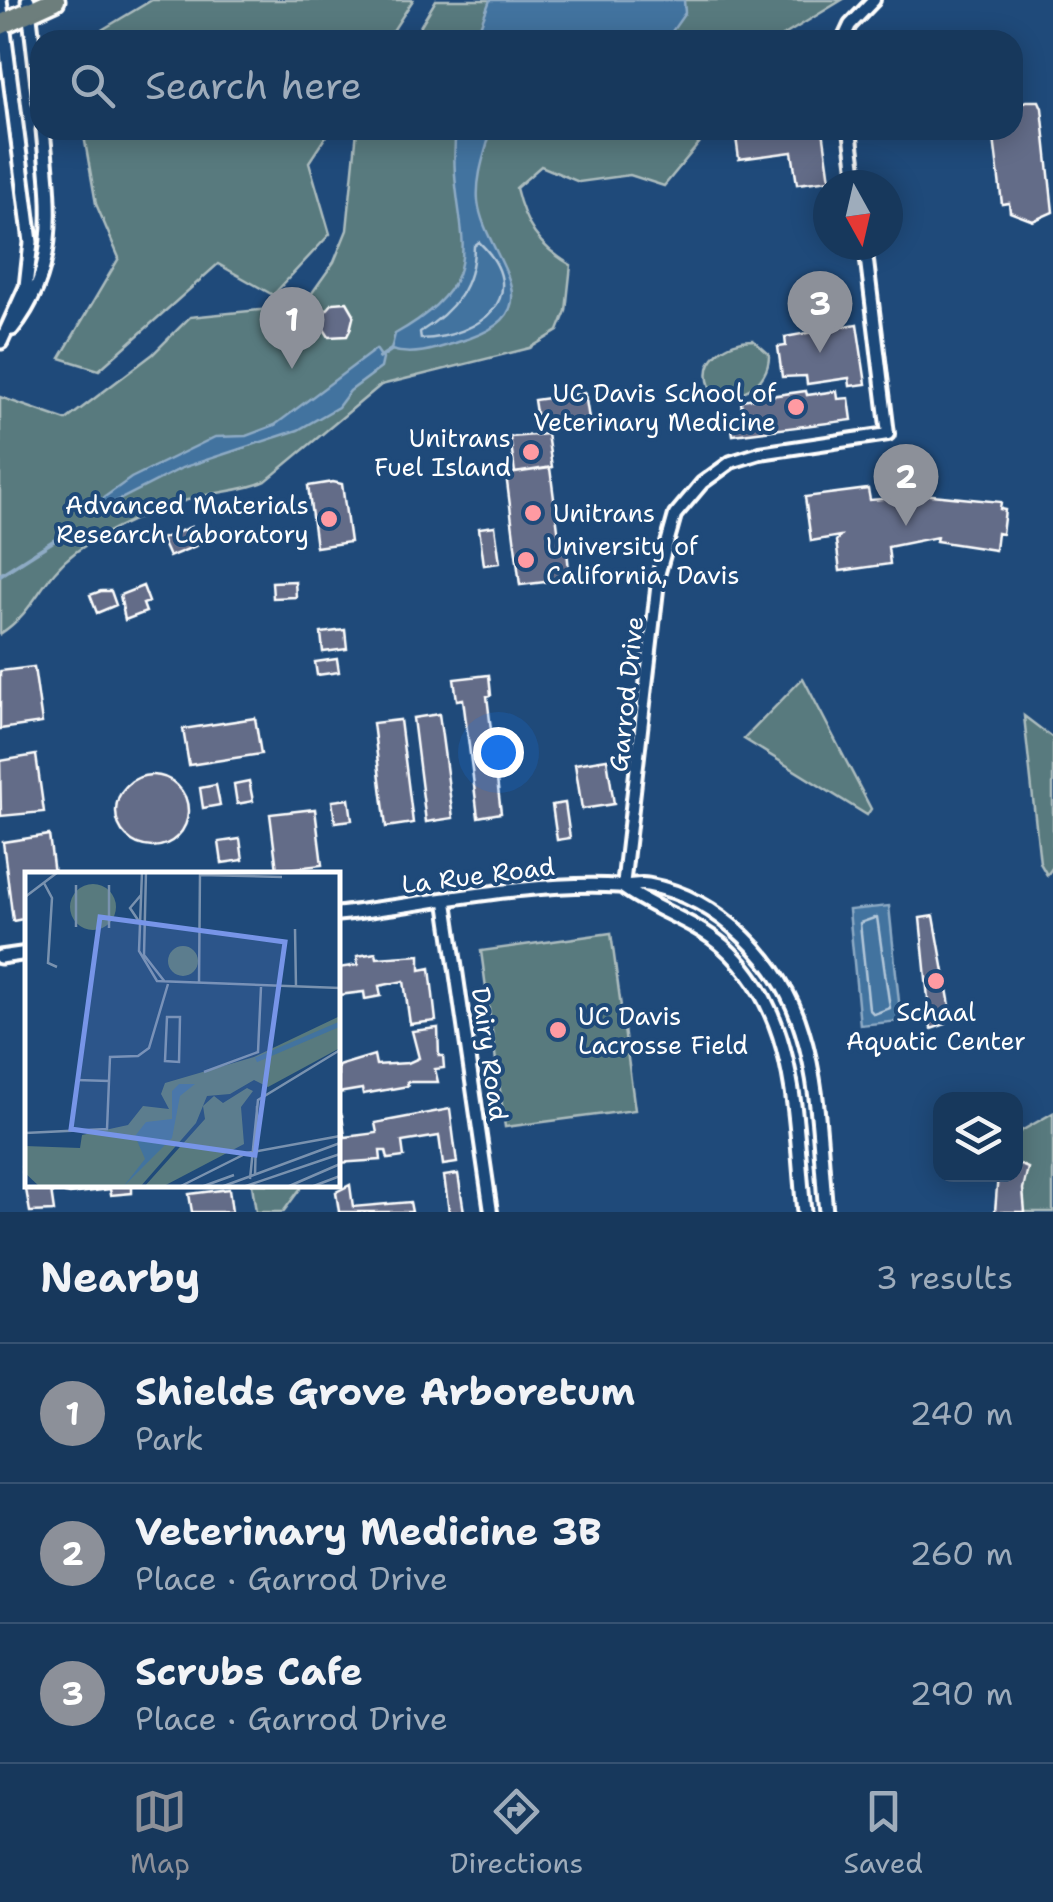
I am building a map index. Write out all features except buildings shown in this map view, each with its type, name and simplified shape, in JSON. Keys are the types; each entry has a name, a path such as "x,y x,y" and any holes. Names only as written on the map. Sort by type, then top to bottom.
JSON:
{"highway":[{"path":"2,24 29,6 55,0"}],"street":[{"path":"0,0 32,242 26,287 1,343"},
{"path":"849,30 856,17 874,0"},
{"path":"1,343 26,311 44,277 52,237 44,140"},
{"path":"851,140 855,170"},
{"name":"Garrod Drive","path":"623,887 659,572 675,515 702,483 731,462 760,453 888,434 866,260"},
{"name":"La Rue Road","path":"340,914 580,885 643,884 664,889 712,912 749,942 780,982 808,1050 826,1212"},
{"name":"La Rue Road","path":"623,887 721,945 759,988 786,1050 804,1212"},
{"name":"Dairy Road","path":"446,902 491,1212"},
{"path":"0,956 25,953"}],"green space":[{"path":"152,0 413,0 394,30 102,30"},
{"path":"436,0 842,0 792,30 418,30"},
{"path":"85,140 323,140 309,162 330,234 273,295 218,264 99,370 60,358 119,258 96,204"},
{"path":"356,140 702,140 664,186 630,175 579,182 541,166 516,188 534,233 571,265 566,311 558,331 530,348 381,385 266,481 177,503 103,535 64,562 23,614 0,634 0,397 66,420 153,354 190,317 280,308 312,293 334,262 347,230"},
{"path":"753,340 769,354 758,383 730,394 710,387 708,368 718,353 734,343"},
{"path":"803,678 871,809 867,815 744,739"},
{"path":"1024,716 1053,738 1053,867 1047,875 1040,863"},
{"name":"UC Davis Lacrosse Field","path":"611,933 635,1110 505,1127 481,951"},
{"path":"1053,1113 1053,1212 995,1212 998,1182 1023,1182 1023,1130"},
{"path":"252,1187 302,1187 283,1212 256,1212"}],"water":[{"path":"490,0 684,0 685,13 673,30 479,30"},
{"path":"455,140 488,140 479,175 478,201 483,222 510,282 512,299 506,315 489,330 424,351 391,350 395,334 429,311 450,290 460,268 463,246 454,165"},
{"path":"376,349 383,359 381,368 350,391 338,407 298,430 182,468 103,508 99,501 131,478 215,437 246,436 275,425"},
{"path":"889,906 901,1021 860,1025 849,910"}],"waterway":[{"path":"379,358 391,350"},
{"path":"0,575 69,531"}],"place":[{"name":"Scrubs Cafe","path":"820,353"},
{"name":"Shields Grove Arboretum","path":"292,369"},
{"name":"UC Davis School of Veterinary Medicine","path":"796,407"},
{"name":"Unitrans Fuel Island","path":"531,452"},
{"name":"Unitrans","path":"533,513"},
{"name":"Advanced Materials Research Laboratory","path":"329,519"},
{"name":"Veterinary Medicine 3B","path":"906,526"},
{"name":"University of California, Davis","path":"526,560"},
{"name":"Schaal Aquatic Center","path":"936,981"},
{"name":"UC Davis Lacrosse Field","path":"558,1030"}]}
